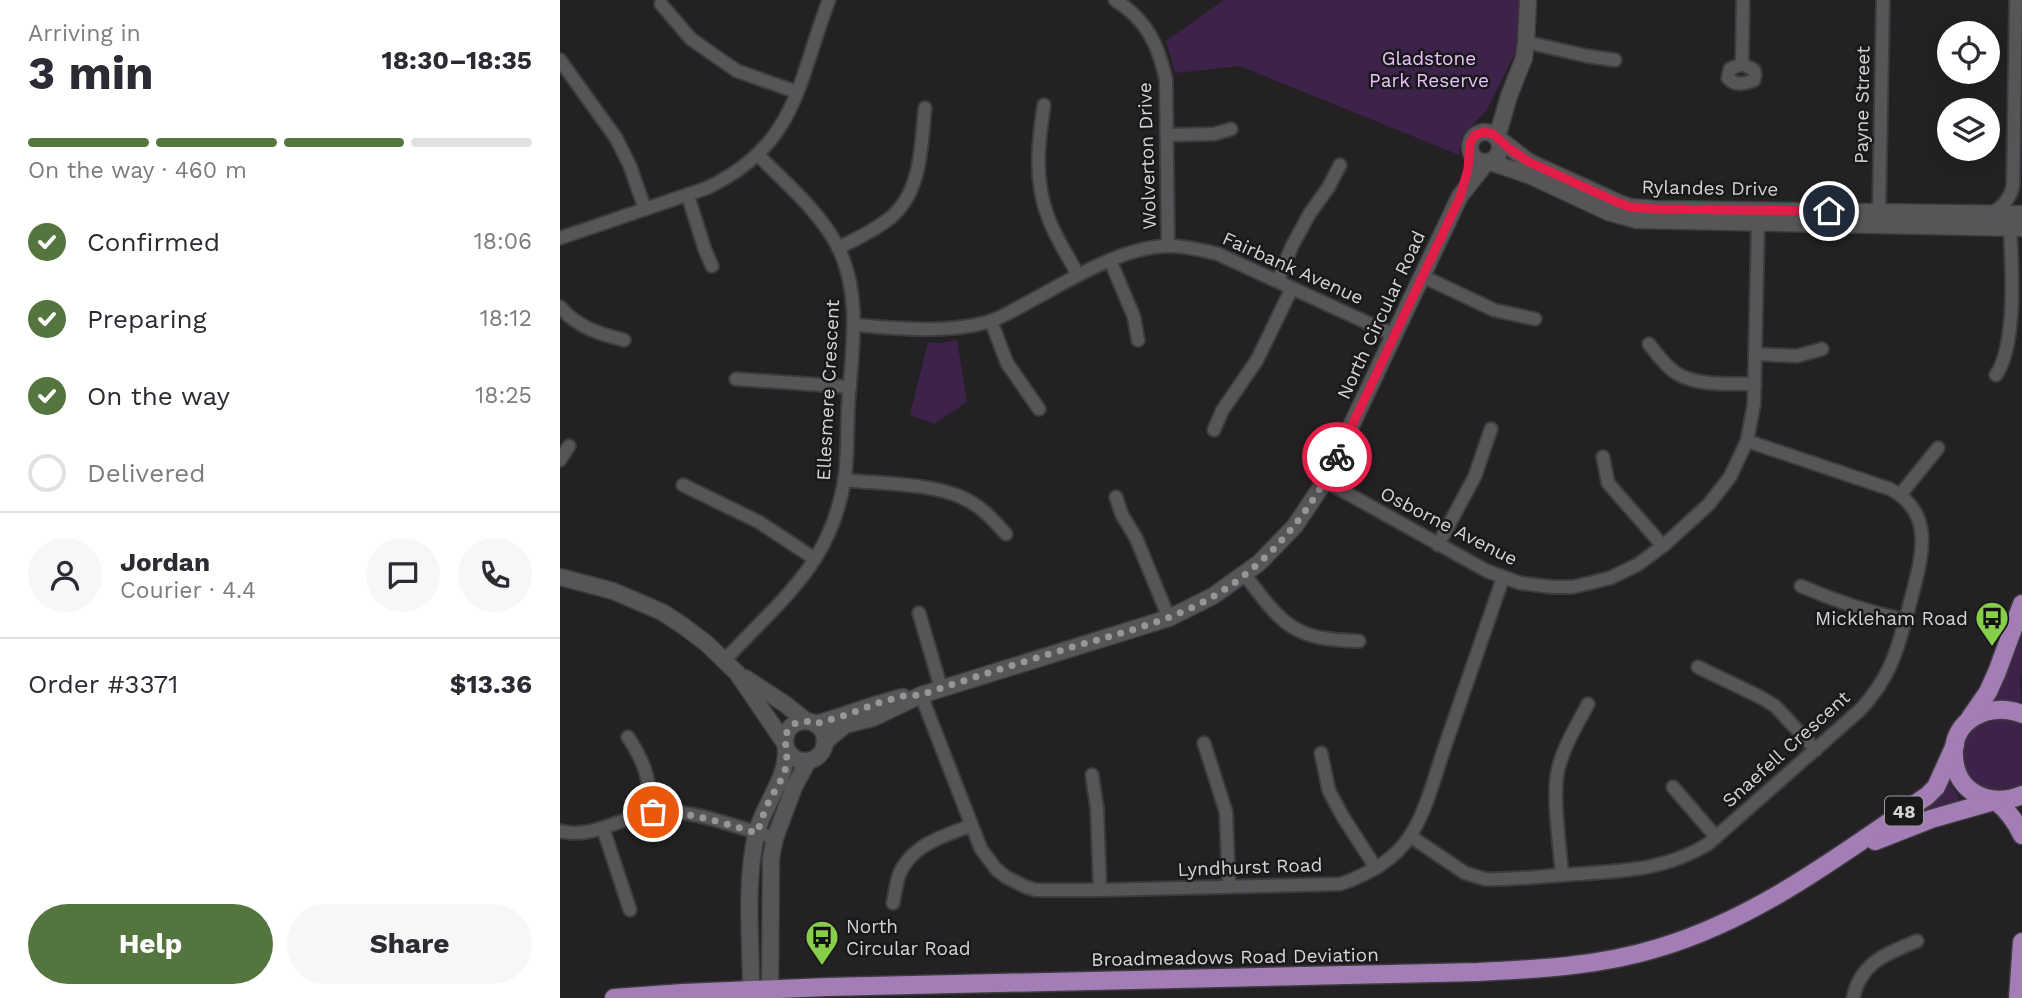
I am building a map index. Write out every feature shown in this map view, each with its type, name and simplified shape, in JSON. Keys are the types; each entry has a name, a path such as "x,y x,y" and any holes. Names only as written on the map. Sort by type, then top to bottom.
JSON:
{"main road":[{"path":"1966,723 1993,682 2022,604"},
{"path":"1966,723 1978,714 1992,709 2007,709 2022,714"},
{"name":"Broadmeadows Road Deviation","path":"614,998 770,989 1478,972 1570,966 1620,958 1657,949 1715,928 1766,903 1833,860 1927,796 1936,787 1966,723"},
{"path":"1955,745 1956,770 1962,782 1971,791 1995,801 2015,822 2022,835"},
{"name":"Broadmeadows Road Deviation","path":"1833,860 1902,829 1947,813 2022,795"},
{"path":"2018,998 2022,942"}],"street":[{"path":"560,238 688,196 730,177 759,156 786,121 829,0"},
{"name":"Wolverton Drive","path":"1115,0 1133,4 1161,56 1166,80 1168,245"},
{"path":"1493,136 1524,58 1528,0"},
{"path":"1742,0 1742,64"},
{"name":"Payne Street","path":"1879,217 1883,0"},
{"path":"1992,213 2004,205 2012,193 2016,0"},
{"path":"661,4 691,39 737,71 797,92"},
{"path":"1526,42 1615,60"},
{"path":"560,60 616,138 630,166 645,209"},
{"path":"1044,105 1038,138 1037,167 1042,198 1049,220 1078,275"},
{"path":"838,248 873,231 904,204 912,190 920,157 925,107"},
{"path":"1167,135 1214,134 1231,129"},
{"path":"1493,136 1501,147 1500,152 1488,162 1476,160 1470,148 1472,138 1493,136"},
{"name":"Rylandes Drive","path":"1493,136 1529,162 1592,198"},
{"path":"2014,140 2022,153"},
{"name":"North Circular Road","path":"825,742 845,725 873,718 921,695 1169,618 1213,596 1245,575 1283,540 1325,481 1460,197 1471,152"},
{"name":"Ellesmere Crescent","path":"725,660 797,583 815,559 834,520 844,480 854,326 852,290 838,248 817,215 759,156"},
{"name":"Rylandes Drive","path":"1488,162 1592,198 1639,208 1758,216 2022,214"},
{"name":"North Circular Road","path":"1460,197 1488,162"},
{"path":"1278,280 1292,246 1340,165"},
{"path":"688,196 712,265"},
{"path":"1758,216 1755,354 1797,356 1822,349"},
{"name":"Rylandes Drive","path":"1879,217 2016,228"},
{"path":"1996,374 2003,362 2008,339 2016,228"},
{"name":"Fairbank Avenue","path":"854,326 931,330 991,321 1110,260 1168,245 1218,254 1394,335"},
{"path":"1110,260 1133,317 1138,340"},
{"path":"1423,276 1494,310 1535,318"},
{"path":"1214,430 1222,411 1257,360 1292,288"},
{"path":"560,307 578,325 624,340"},
{"path":"991,321 1007,363 1039,409"},
{"path":"1648,344 1675,372 1685,377 1707,383 1755,384"},
{"name":"Osborne Avenue","path":"1325,481 1438,545 1503,578 1552,587 1573,587 1598,582 1637,565 1663,546 1709,504 1730,477 1747,441 1752,420 1755,354"},
{"path":"736,379 850,387"},
{"path":"1438,545 1475,476 1491,429"},
{"path":"1747,441 1880,485 1900,495 1938,448"},
{"path":"560,460 569,446"},
{"path":"1602,457 1608,483 1663,546"},
{"path":"844,480 918,487 957,495 982,510 1006,534"},
{"path":"683,485 759,522 815,559"},
{"name":"Snaefell Crescent","path":"1410,836 1465,873 1497,880 1657,866 1707,844 1860,710 1879,688 1892,663 1923,545 1919,520 1900,495"},
{"path":"1116,496 1169,618"},
{"path":"1245,575 1276,614 1294,629 1322,639 1359,641"},
{"path":"560,578 612,591 662,612 706,643 737,673 795,759 808,761"},
{"name":"Lyndhurst Road","path":"921,695 981,849 996,869 1026,887 1049,891 1340,884 1376,868 1410,836 1427,797 1503,578"},
{"path":"1801,586 1872,613 1905,620"},
{"path":"919,613 941,688"},
{"path":"1698,667 1775,706 1815,750"},
{"path":"737,673 811,722 822,731 825,742 818,756 808,761 794,787 775,838 771,859 770,989"},
{"name":"North Circular Road","path":"811,722 849,714 903,696 921,695"},
{"path":"769,719 785,704"},
{"path":"1562,875 1556,796 1557,772 1567,745 1588,704"},
{"path":"751,990 751,865 757,833 766,807 784,774 787,762 785,735 793,724 811,722"},
{"path":"628,737 642,758 653,812"},
{"path":"1204,743 1226,812 1229,887"},
{"path":"1321,753 1329,791 1376,868"},
{"path":"1091,775 1097,808 1100,890"},
{"path":"1673,787 1716,837"},
{"path":"560,831 585,833 631,817 653,812 670,812 701,817 775,838"},
{"path":"892,903 899,876 915,852 932,841 971,826"},
{"path":"603,828 630,910"},
{"path":"750,911 770,909"},
{"path":"1853,998 1866,969 1883,956 1917,941"}],"green space":[{"name":"Gladstone Park Reserve","path":"1224,0 1519,0 1519,35 1515,53 1487,110 1462,136 1459,155 1240,66 1175,73 1166,41"},
{"path":"957,340 967,402 934,424 910,415 928,342"},
{"path":"2022,622 2022,710 1991,705 1991,699"},
{"path":"2008,717 2022,722 2022,788 2001,794 1981,788 1971,781 1963,764 1962,754 1973,728 1987,720"},
{"path":"1949,781 1959,798 1957,804 1900,821"}],"way so far":[{"path":"653,812 701,817 757,833 766,807 784,774 787,762 785,735 793,724 800,721 815,724 903,696 921,695 1148,625 1194,607 1245,575 1283,540 1308,508 1337,457"}],"place":[{"name":"Mickleham Road","path":"1992,648"},
{"name":"North Circular Road","path":"822,967"}],"route":[{"path":"1337,457 1460,197 1468,169 1470,143 1475,135 1489,132 1529,162 1630,207 1829,211"}]}
